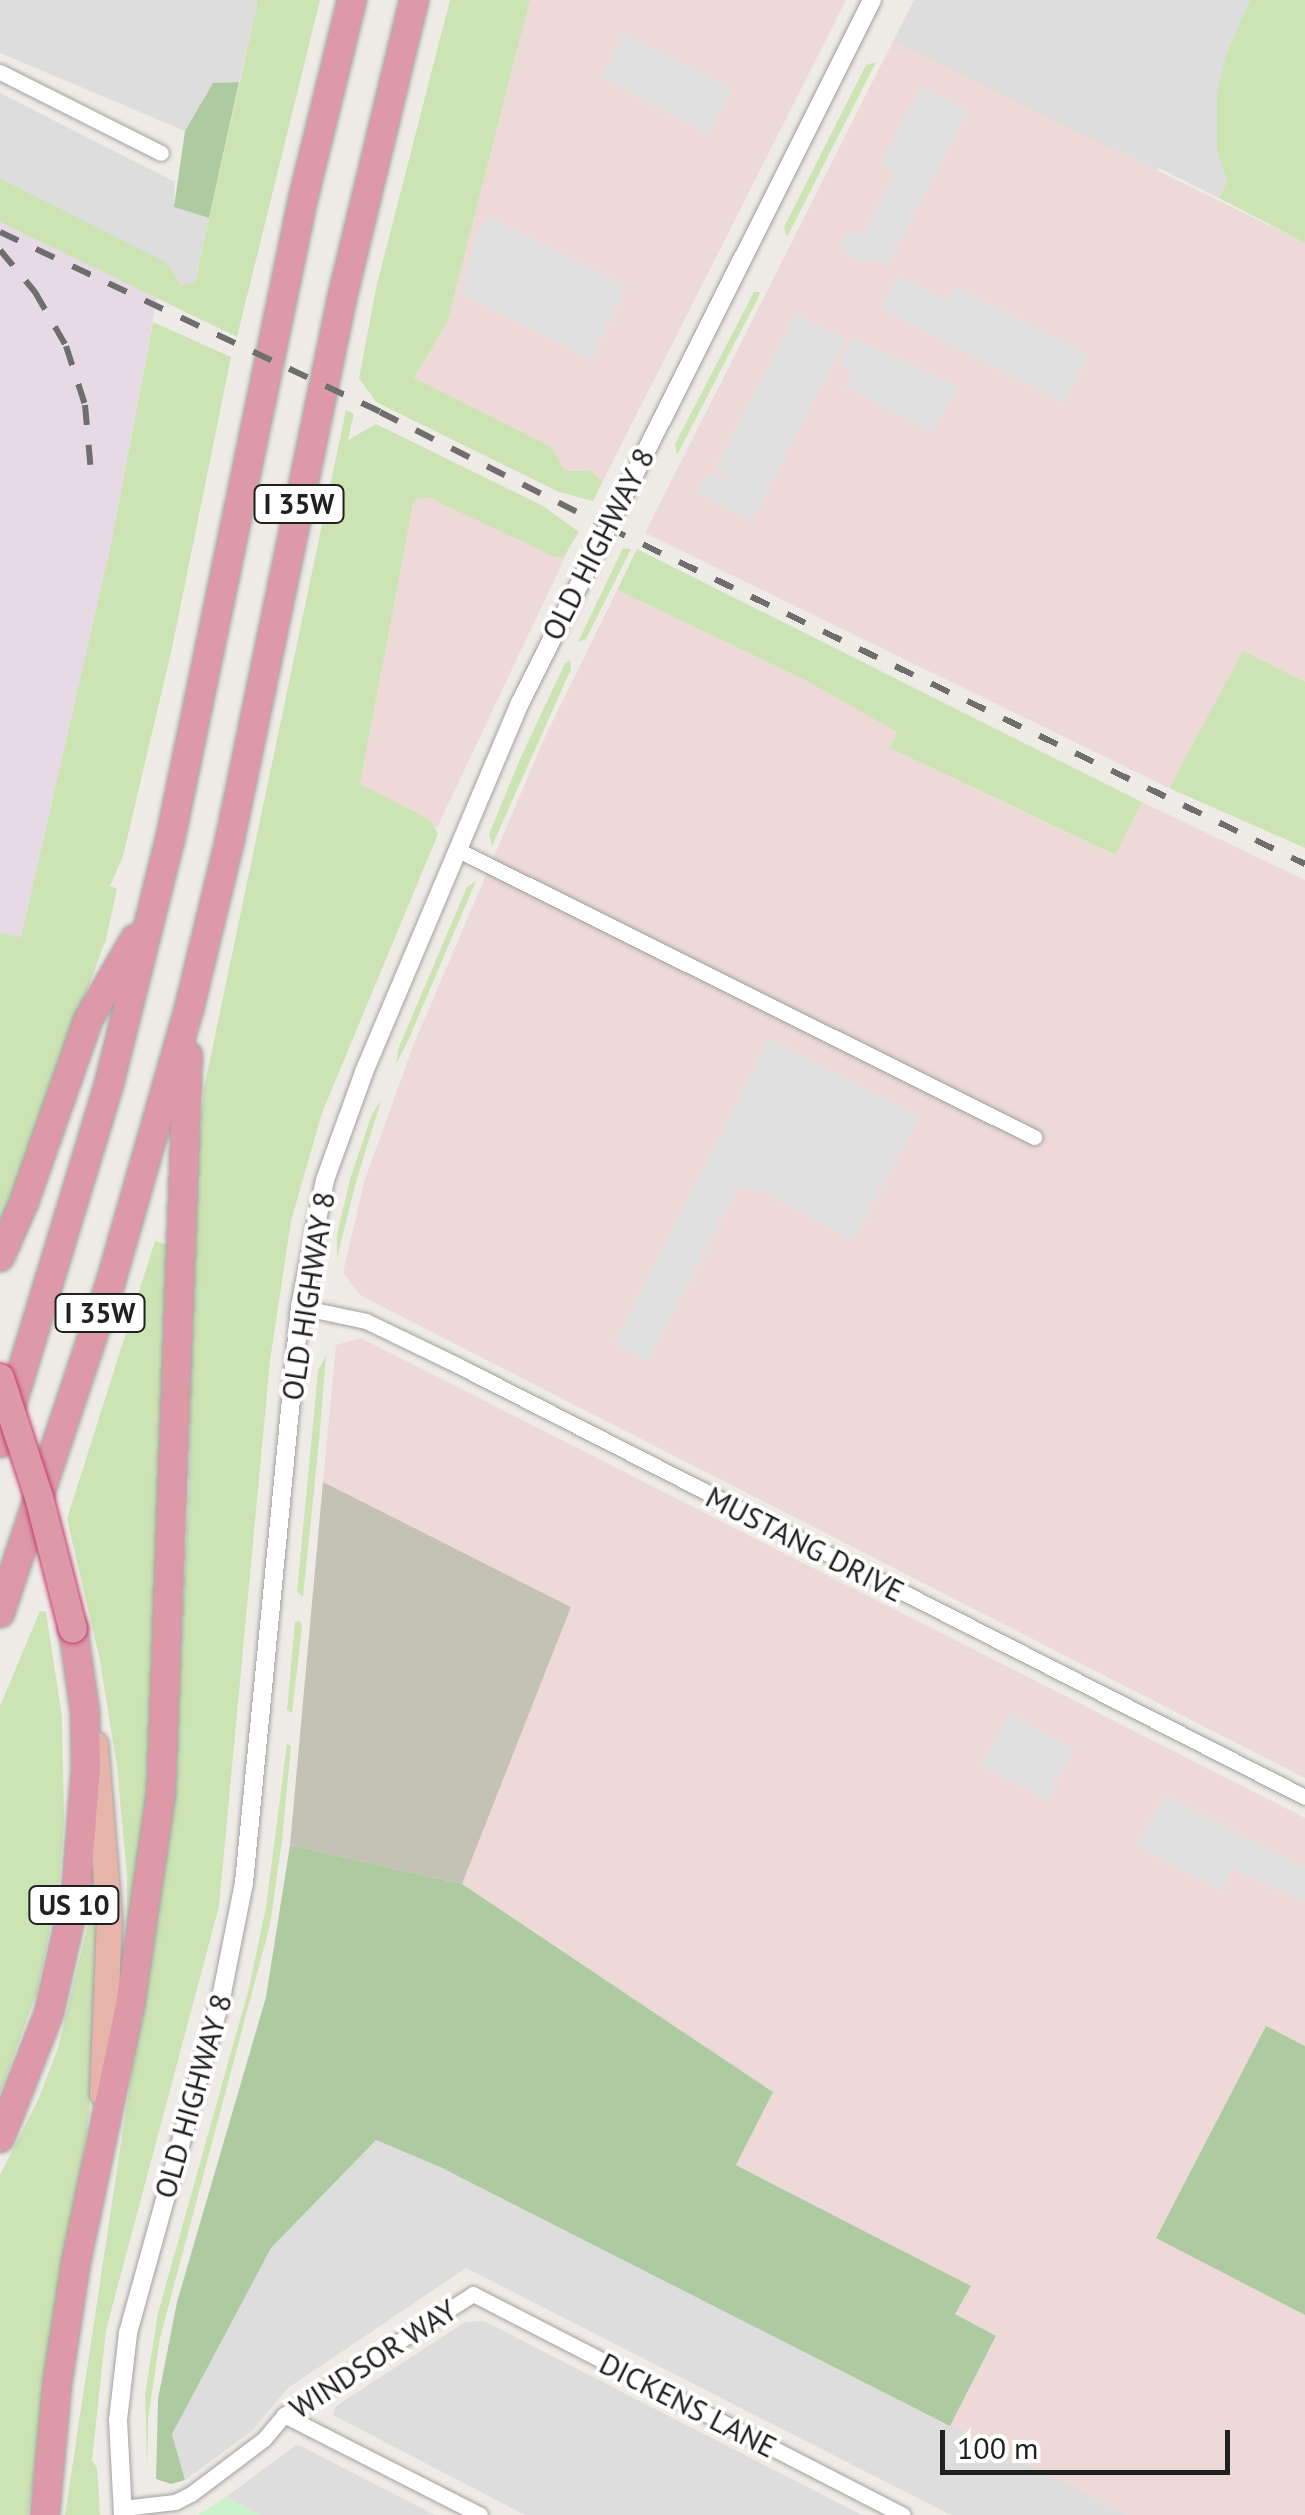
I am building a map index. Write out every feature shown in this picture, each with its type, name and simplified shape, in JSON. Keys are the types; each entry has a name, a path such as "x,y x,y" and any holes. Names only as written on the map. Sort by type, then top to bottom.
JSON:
{"highway":[{"name":"I 35W","path":"0,1444 78,1195 153,907 195,728 303,199 352,0"},
{"name":"I 35W","path":"0,1614 111,1281 189,1009 230,839 346,278 414,0"},
{"path":"0,1257 24,1202 88,1020 153,907"},
{"path":"82,2236 133,1988 161,1794 189,1009"},
{"name":"US 10","path":"0,1378 38,1497 73,1629 86,1768 76,1892 49,2014 0,2138"},
{"path":"45,2515 58,2385 104,2078 109,1919 97,1760 78,1660"}],"street":[{"name":"OLD HIGHWAY 8","path":"123,2511 118,2420 128,2333 222,1993 244,1883 300,1307 318,1208 338,1139 456,849 550,640 872,0"},
{"path":"0,72 161,154"},
{"path":"456,849 1034,1137"},
{"name":"MUSTANG DRIVE","path":"300,1307 334,1311 397,1336 1305,1797"},
{"name":"WINDSOR WAY","path":"123,2511 175,2502 190,2494 264,2439 284,2415 473,2294"},
{"name":"DICKENS LANE","path":"473,2294 902,2515"},
{"path":"284,2415 480,2515"}],"shaded area":[{"path":"0,0 258,0 239,82 213,83 185,131 0,53"},
{"path":"530,0 846,0 603,481 591,471 565,471 561,464 414,378 447,323"},
{"path":"914,0 1250,0 1227,52 1217,151 1227,183 1219,198 1159,168 1155,173 893,41"},
{"path":"624,34 733,89 709,134 601,78"},
{"path":"893,41 1305,243 1305,682 1243,652 1169,788 645,533"},
{"path":"921,86 967,111 888,265 876,259 872,263 851,257 840,246 847,233 863,234 892,178 891,170 881,163"},
{"path":"0,93 175,182 174,207 209,218 195,282 181,287 166,263 0,178"},
{"path":"487,216 627,287 591,360 461,294 475,239"},
{"path":"0,222 157,298 111,544 21,937 0,933"},
{"path":"899,276 946,300 957,288 1089,355 1064,403 881,309"},
{"path":"795,314 845,339 752,521 697,493 707,474 725,480 725,475 715,469"},
{"path":"852,338 958,386 932,432 845,387 851,372 838,364"},
{"path":"428,496 555,556 568,551 437,828 360,784 413,505 417,499"},
{"path":"617,590 803,679 898,732 890,748 1114,855 1142,802 1305,880 1305,1778 377,1304 360,1295 343,1273 364,1182 413,1046 544,739"},
{"path":"769,1038 920,1117 853,1241 762,1191 738,1189 648,1361 614,1344"},
{"path":"361,1338 1305,1818 1305,2046 1267,2027 1156,2237 1305,2315 1305,2515 1128,2515 950,2426 996,2337 955,2314 971,2286 736,2165 772,2091 462,1884 571,1607 323,1482 336,1345"},
{"path":"323,1482 571,1607 462,1884 290,1845"},
{"path":"1009,1714 1074,1749 1048,1799 981,1767"},
{"path":"1164,1795 1305,1867 1305,1901 1232,1869 1221,1891 1137,1846"},
{"path":"376,2140 440,2167 1128,2515 951,2515 466,2268 288,2388 252,2431 185,2480 172,2434 217,2344 271,2248"},
{"path":"481,2321 862,2515 525,2515 333,2415 336,2406 465,2322"},
{"path":"296,2445 435,2515 260,2515 226,2497"}],"green space":[{"path":"258,0 320,0 237,337 0,222 0,178 167,263 181,286 195,282"},
{"path":"450,0 530,0 447,323 414,378 551,447 565,471 591,471 603,481 593,501 559,492 376,402 359,378 377,284"},
{"path":"1250,0 1305,0 1305,243 1219,198 1227,182 1217,151 1217,94 1227,52"},
{"path":"876,62 787,237 784,227 866,65"},
{"path":"239,82 209,218 174,207 185,131 213,83"},
{"path":"754,292 760,292 758,298 677,455 675,444"},
{"path":"153,322 231,357 172,648 123,856 110,886 117,889 106,939 0,1228 0,933 21,937 111,544"},
{"path":"346,410 354,414 348,440 376,424 543,506 579,532 564,556 555,557 428,497 417,499 413,505 360,784 430,820 438,834 322,1113 291,1221 270,1361 219,1906 106,2330 92,2460 97,2468 100,2515 65,2515 144,1990 175,1751 189,1492 192,1212 204,1088"},
{"path":"623,548 631,549 586,639 578,642"},
{"path":"637,549 1142,802 1115,855 890,748 897,732 803,679 617,590"},
{"path":"1243,651 1305,682 1305,848 1169,788"},
{"path":"570,660 571,669 492,846 489,834 521,757 565,663"},
{"path":"476,881 396,1064 399,1047 467,887"},
{"path":"381,1101 337,1258 337,1234 351,1176 372,1114"},
{"path":"155,1241 172,1246 153,1759 127,1949 127,1877 117,1766 99,1656 67,1519"},
{"path":"326,1355 303,1597 297,1592 318,1371"},
{"path":"40,1611 46,1612 62,1717 64,1820 59,1886 37,1992 0,2093 0,1706"},
{"path":"300,1621 292,1713 287,1710 295,1622"},
{"path":"287,1744 291,1746 270,1925 160,2338 148,2419 147,2473 145,2394 158,2313 249,1988 266,1907"},
{"path":"290,1845 462,1884 773,2092 736,2165 971,2286 955,2314 996,2336 950,2426 440,2167 376,2140 271,2248 172,2434 185,2480 171,2484 156,2479 158,2399 177,2302 266,1997"},
{"path":"90,1916 102,1918 89,2116 28,2515 0,2515 0,2175 38,2100 58,2048"},
{"path":"1266,2026 1305,2046 1305,2315 1156,2238"},
{"path":"226,2497 260,2515 198,2515"}],"railway":[{"path":"0,232 380,412 607,527 1305,864"},
{"path":"0,250 35,292 66,346 85,405 91,472"}]}
